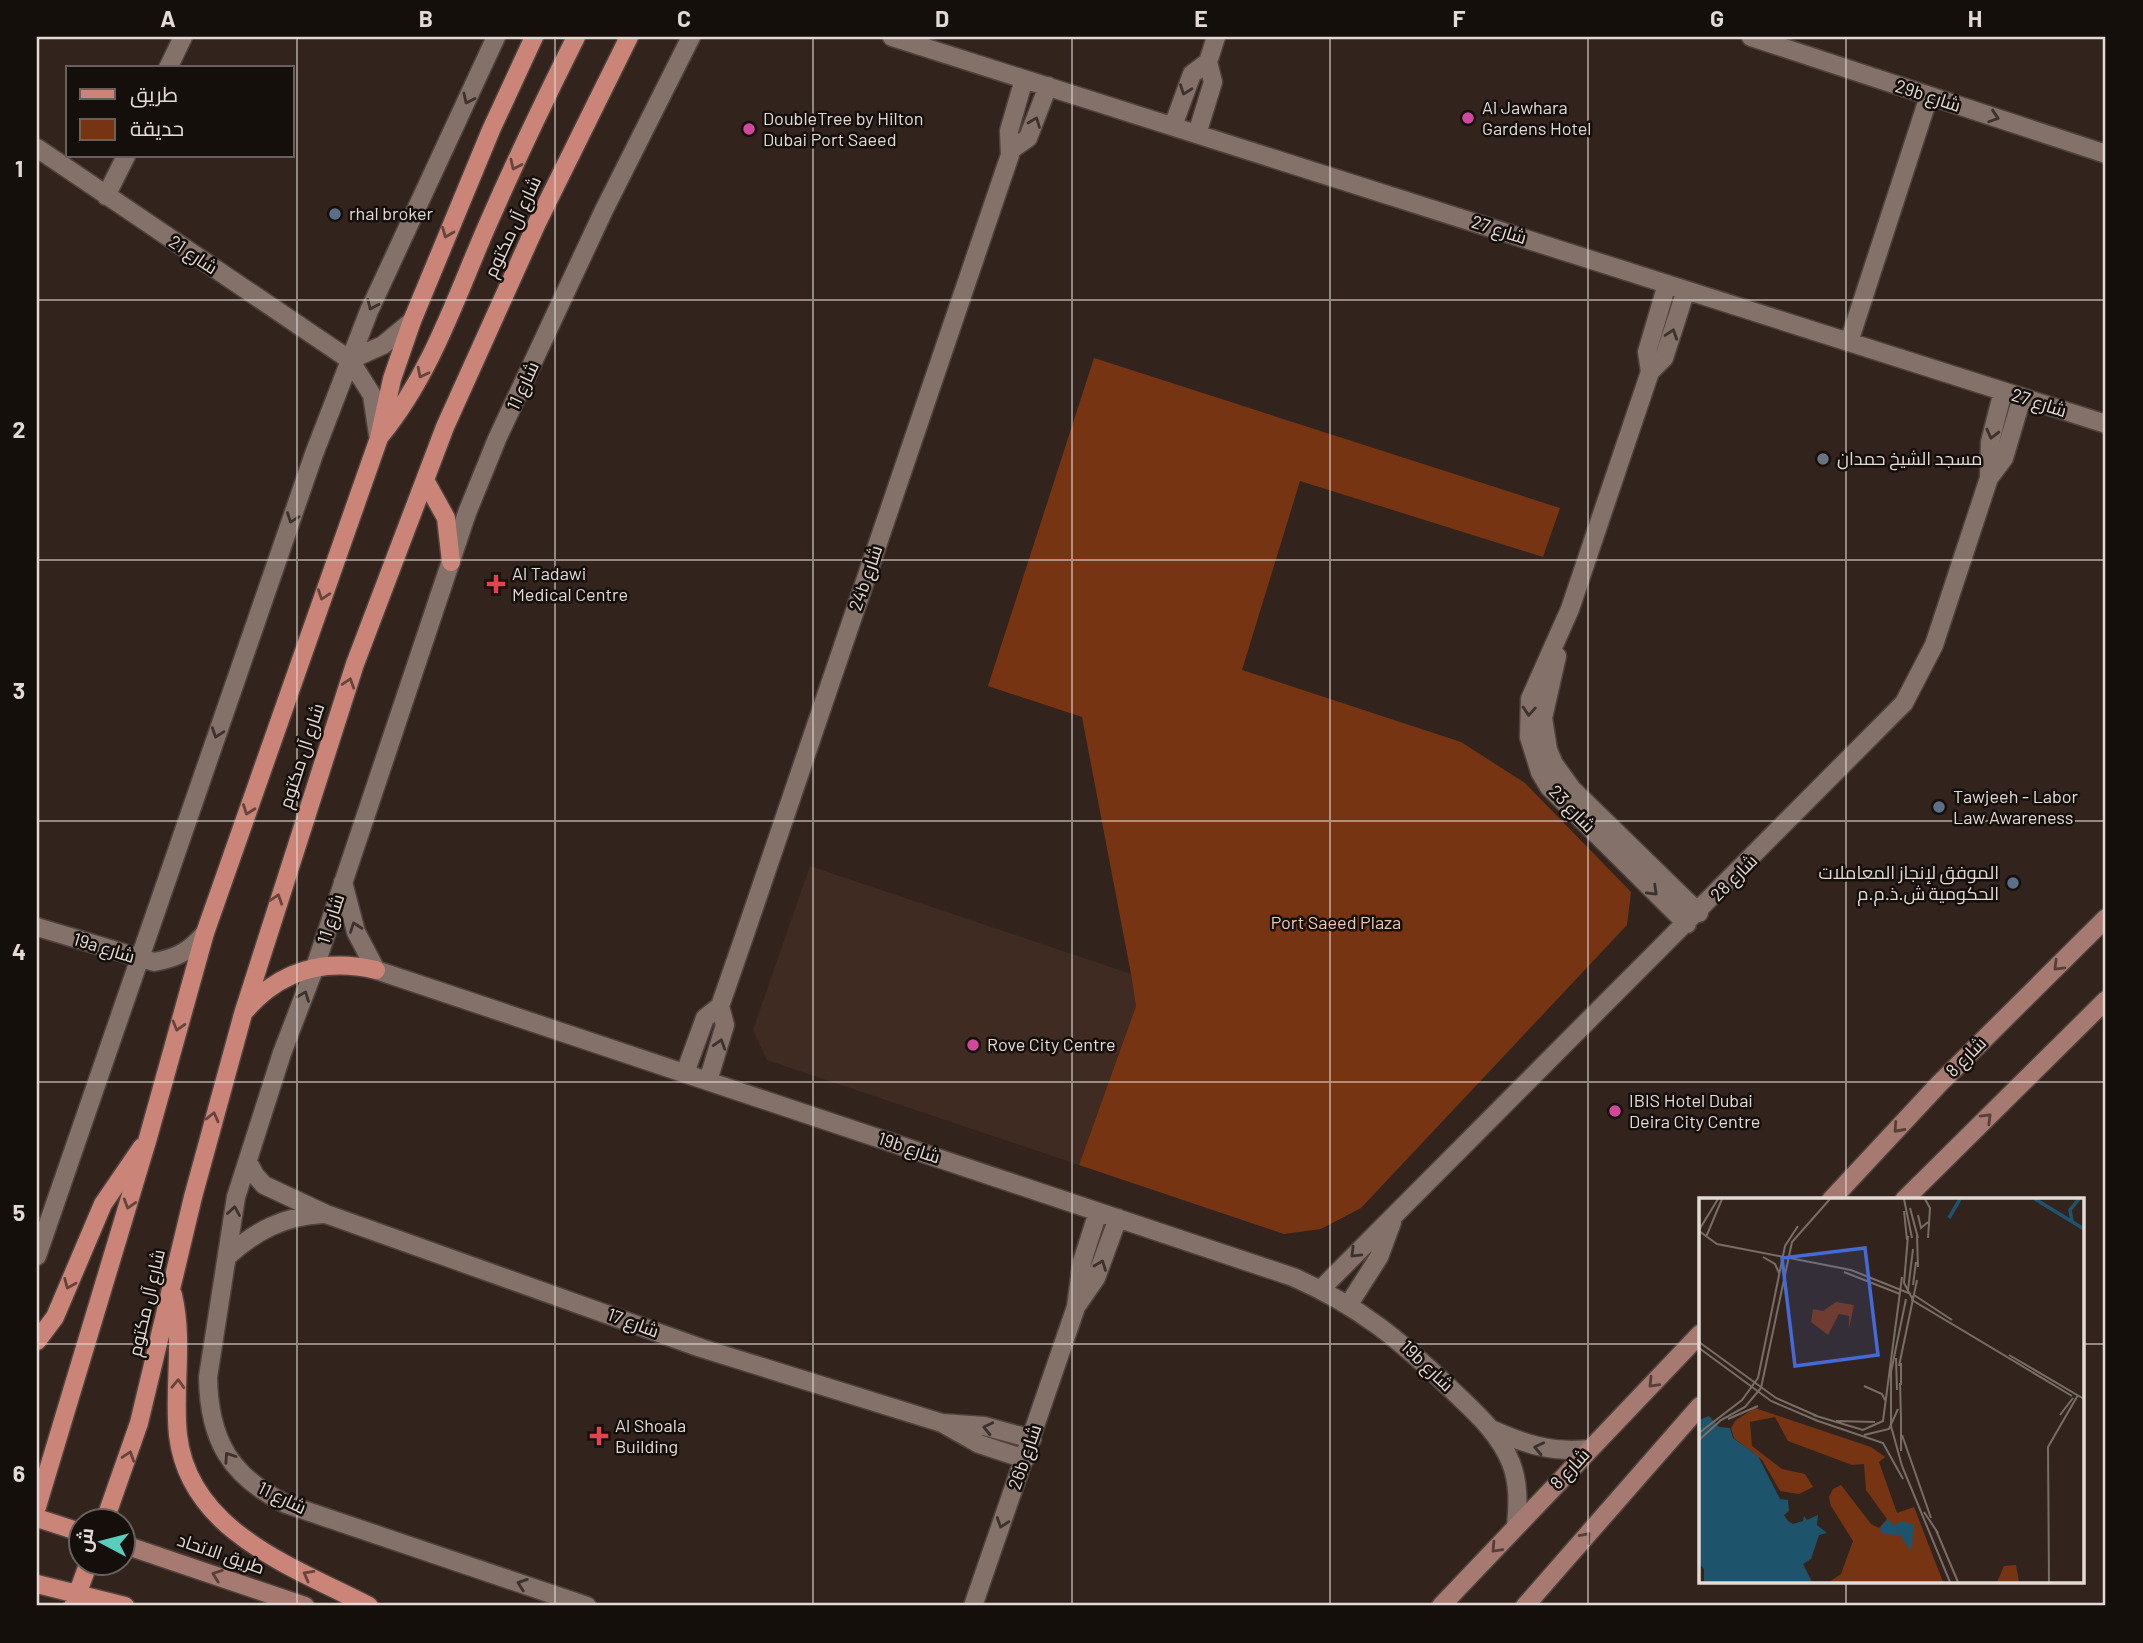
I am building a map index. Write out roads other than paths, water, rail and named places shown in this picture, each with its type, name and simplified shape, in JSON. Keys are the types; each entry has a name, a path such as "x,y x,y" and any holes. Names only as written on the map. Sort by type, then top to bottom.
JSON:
{"main road":[{"name":"شارع آل مكتوم","path":"37,1507 148,1138 205,933 379,438 392,379 412,321 491,130 534,37"},
{"path":"379,438 424,371 488,224 576,37"},
{"name":"شارع آل مكتوم","path":"110,1506 139,1423 213,1118 243,1014 355,664 425,480 532,234 629,37"},
{"path":"425,480 446,518 451,562"},
{"path":"243,1014 274,983 315,967 337,964 376,970"},
{"path":"37,1341 55,1317 103,1204 123,1170 148,1138"},
{"path":"172,1289 178,1319 178,1436 196,1489 222,1521 252,1544 369,1606"},
{"path":"37,1518 66,1527"},
{"path":"76,1600 84,1576"},
{"path":"37,1584 76,1600 125,1606"}],"street":[{"path":"169,66 183,37"},
{"path":"37,1256 285,535 350,360 369,312 496,37"},
{"name":"شارع 11","path":"587,1606 286,1504 262,1492 242,1475 225,1454 214,1430 208,1404 208,1377 236,1197 282,1053 315,967 451,562 497,439 604,210 691,37"},
{"name":"شارع 27","path":"892,37 2106,424"},
{"path":"1197,134 1213,82 1208,62 1216,37"},
{"name":"29b شارع","path":"1751,37 2106,154"},
{"path":"1173,126 1192,75 1208,62"},
{"name":"24b شارع","path":"685,1073 705,1018 720,1006 1012,150 1009,131 1024,79"},
{"name":"24b شارع","path":"1012,150 1028,138 1048,86"},
{"path":"1849,342 1929,96"},
{"name":"شارع 21","path":"37,148 350,360 372,396 379,438"},
{"path":"106,196 125,158"},
{"name":"شارع 23","path":"1650,372 1647,352 1667,284"},
{"name":"شارع 23","path":"1686,290 1664,358 1650,372 1564,626 1543,718 1546,743 1553,764 1572,789 1693,918"},
{"path":"350,360 383,345 412,321"},
{"name":"شارع 28","path":"1321,1289 1359,1249 1392,1222 1904,703 1934,645 1989,478 1990,442 2003,391"},
{"name":"شارع 28","path":"1989,478 2004,458 2022,397"},
{"path":"343,881 356,932 376,970"},
{"name":"شارع 8","path":"1833,1198 1940,1083 2106,918"},
{"name":"19a شارع","path":"37,927 155,962 174,959 192,949 205,933"},
{"name":"19b شارع","path":"376,970 1118,1218 1321,1289 1349,1304 1400,1340 1492,1429 1510,1462 1516,1483 1516,1527"},
{"path":"1906,1198 2106,1000"},
{"name":"24b شارع","path":"708,1081 725,1025 720,1006"},
{"name":"شارع 17","path":"248,1162 264,1185 326,1214 701,1348 943,1423 984,1426 1032,1439"},
{"path":"1848,1198 1868,1162"},
{"name":"26b شارع","path":"973,1606 1076,1307 1082,1262 1098,1212"},
{"name":"شارع 17","path":"227,1257 247,1239 270,1226 307,1215 326,1214"},
{"name":"26b شارع","path":"1076,1307 1096,1278 1118,1218"},
{"name":"شارع 28","path":"1349,1304 1379,1257 1392,1222"},
{"name":"شارع 8","path":"1441,1606 1699,1335"},
{"path":"1525,1606 1699,1407"},
{"name":"شارع 17","path":"943,1423 979,1444 1025,1459"},
{"name":"19b شارع","path":"1492,1429 1529,1446 1549,1450 1589,1449"},
{"name":"طريق الاتحاد","path":"136,1550 304,1606"}],"place":[{"name":"Al Jawhara Gardens Hotel","path":"1468,118"},
{"name":"DoubleTree by Hilton Dubai Port Saeed","path":"749,129"},
{"name":"rhal broker","path":"335,214"},
{"name":"مسجد الشيخ حمدان","path":"1823,459"},
{"name":"Al Tadawi Medical Centre","path":"496,584"},
{"name":"Tawjeeh - Labor Law Awareness","path":"1939,807"},
{"name":"الموفق لإنجاز المعاملات الحكومية ش.ذ.م.م","path":"2013,883"},
{"name":"Rove City Centre","path":"973,1045"},
{"name":"IBIS Hotel Dubai Deira City Centre","path":"1615,1111"},
{"name":"Al Shoala Building","path":"599,1436"}],"park label":[{"name":"Port Saeed Plaza","path":"1336,923"}]}
